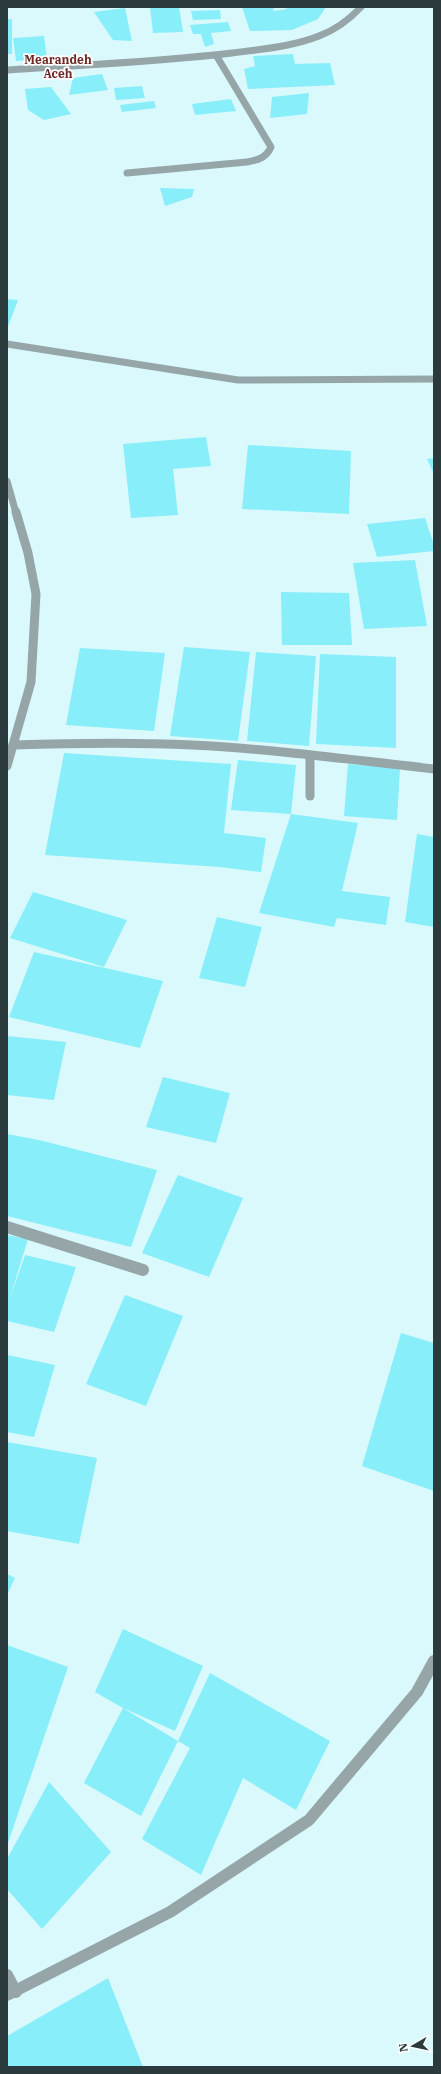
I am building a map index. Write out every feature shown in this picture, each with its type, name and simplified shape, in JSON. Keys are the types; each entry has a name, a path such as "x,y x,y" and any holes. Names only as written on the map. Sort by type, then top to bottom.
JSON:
{"street":[{"path":"7,70 216,55 294,43 318,36 348,20 361,7"},
{"path":"127,173 247,162 261,160 268,155 272,147 258,120 246,108 216,55"},
{"path":"7,344 238,380 434,379"},
{"path":"7,481 28,553 36,594 32,682 7,766"},
{"path":"13,745 91,742 184,745 260,750 434,769"},
{"path":"310,756 310,796"},
{"path":"7,1227 143,1270"},
{"path":"7,1974 12,1993 170,1912 309,1820 417,1692 434,1661"}],"building":[{"path":"150,7 179,7 183,32 153,33"},
{"path":"242,7 274,7 273,11 287,9 286,7 326,7 318,19 292,30 250,31"},
{"path":"125,8 132,41 113,40 94,12"},
{"path":"220,10 221,19 193,20 191,11"},
{"path":"7,19 12,19 12,54 7,54"},
{"path":"228,22 231,31 211,33 214,44 205,47 201,34 193,34 190,25"},
{"path":"44,36 47,59 16,61 13,38"},
{"path":"293,54 295,64 330,63 335,85 248,89 244,69 255,66 253,56"},
{"path":"102,74 108,90 69,95 73,78"},
{"path":"142,86 145,98 116,100 114,88"},
{"path":"51,87 71,114 44,120 28,110 25,89"},
{"path":"309,93 307,114 270,118 272,97"},
{"path":"231,99 236,111 195,115 192,104"},
{"path":"154,101 156,108 122,112 120,105"},
{"path":"160,188 194,189 192,197 165,206"},
{"path":"7,299 18,300 7,329"},
{"path":"206,437 211,466 173,469 178,515 131,518 123,444"},
{"path":"248,445 351,451 349,514 242,509"},
{"path":"434,458 434,474 427,459"},
{"path":"425,518 434,545 434,551 377,557 367,524"},
{"path":"415,560 427,626 364,629 353,563"},
{"path":"281,592 349,593 352,645 282,645"},
{"path":"184,647 250,652 238,741 170,736"},
{"path":"80,648 165,653 154,731 66,725"},
{"path":"256,652 316,656 309,746 247,741"},
{"path":"320,654 396,657 396,748 316,744"},
{"path":"64,753 231,764 224,833 266,838 261,872 219,867 45,855"},
{"path":"238,760 296,765 291,814 231,810"},
{"path":"348,764 400,768 397,820 344,816"},
{"path":"291,814 358,823 342,891 390,897 386,925 337,918 334,927 259,913"},
{"path":"417,834 434,837 434,927 405,922"},
{"path":"33,892 127,920 104,967 10,938"},
{"path":"217,917 262,927 245,987 199,978"},
{"path":"34,952 163,981 140,1048 9,1017"},
{"path":"7,1036 66,1042 54,1100 7,1095"},
{"path":"163,1077 230,1093 216,1143 146,1127"},
{"path":"7,1134 39,1140 157,1170 131,1247 7,1216"},
{"path":"178,1175 243,1198 209,1277 142,1253"},
{"path":"7,1235 28,1239 9,1301 25,1255 76,1267 54,1332 7,1321"},
{"path":"125,1295 183,1316 146,1406 86,1384"},
{"path":"401,1333 434,1343 434,1491 362,1466"},
{"path":"7,1355 55,1365 34,1437 7,1432"},
{"path":"7,1442 97,1458 79,1544 7,1531"},
{"path":"7,1574 15,1578 7,1595"},
{"path":"123,1629 203,1666 175,1731 123,1708 95,1692"},
{"path":"7,1645 68,1667 7,1846"},
{"path":"210,1673 330,1741 296,1810 243,1778 201,1875 142,1839 190,1748 178,1741"},
{"path":"123,1708 178,1741 141,1816 84,1783"},
{"path":"49,1782 111,1852 42,1929 7,1889 7,1859"},
{"path":"108,1978 143,2067 7,2067 7,2036"}],"district":[{"name":"Mearandeh Aceh","path":"58,67"}]}
